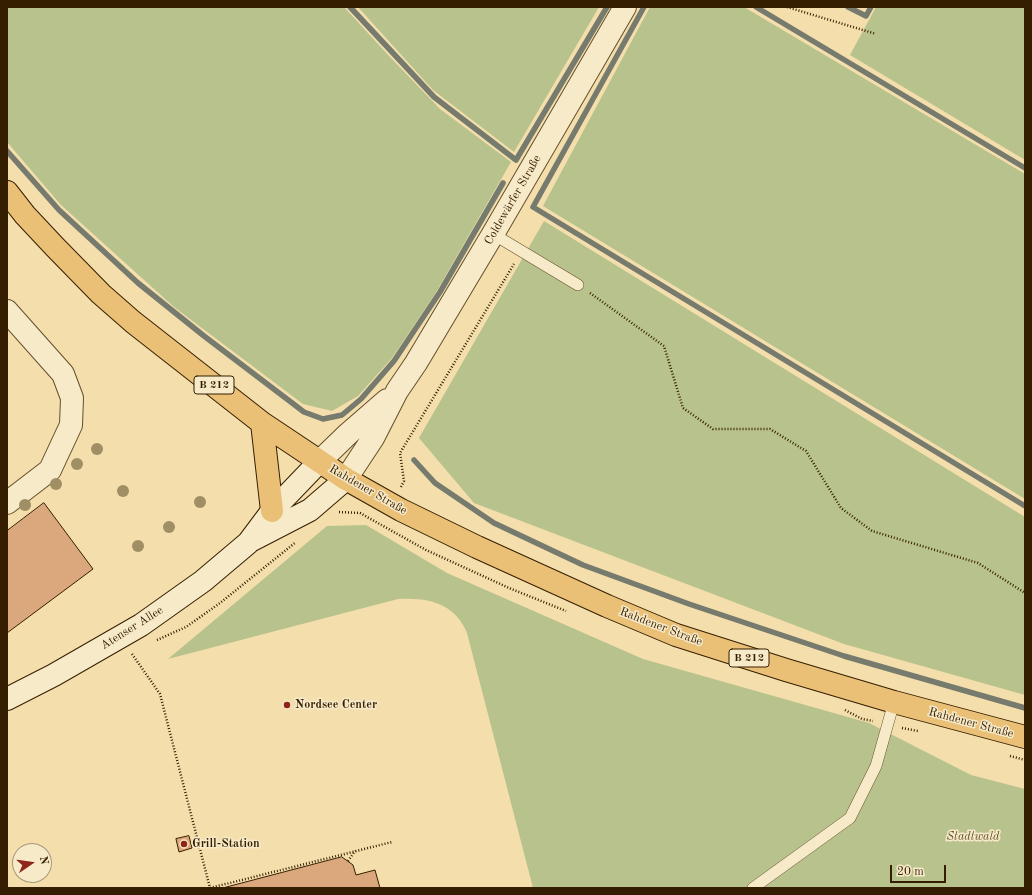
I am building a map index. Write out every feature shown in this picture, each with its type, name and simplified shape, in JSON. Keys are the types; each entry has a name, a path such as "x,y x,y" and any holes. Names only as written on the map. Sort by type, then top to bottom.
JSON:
{"main road":[{"name":"B 212","path":"7,192 25,215 101,294 139,326 262,423 320,462"},
{"path":"262,423 272,511"},
{"name":"Rahdener Straße","path":"320,462 346,479 390,504 485,551 607,606 676,635 894,702 1025,737"}],"street":[{"name":"Coldewärfer Straße","path":"346,479 372,438 397,391 416,363 493,234 624,7"},
{"path":"7,311 63,374 72,398 71,425 50,470 7,503"},
{"name":"Coldewärfer Straße","path":"320,462 349,433 397,391"},
{"name":"Atenser Allee","path":"248,543 272,511 320,462"},
{"name":"Atenser Allee","path":"7,699 54,675 141,625 203,581 248,543 310,510 346,479"}],"lane":[{"path":"493,234 578,285"},
{"path":"753,888 850,818 876,766 894,702"}],"path":[{"path":"787,7 876,34"},
{"path":"390,504 404,482 400,453 521,251"},
{"path":"578,285 664,346 683,408 713,429 770,429 806,452 841,508 872,531 978,563 1025,593"},
{"path":"132,653 160,694 210,888 392,842"},
{"path":"348,861 355,851"}],"green space":[{"path":"7,7 344,7 440,109 511,162 435,294 392,358 358,396 332,411 303,404 174,307 61,205 7,142"},
{"path":"358,7 599,7 514,152 433,90"},
{"path":"650,7 744,7 1025,174 1025,499 543,206"},
{"path":"876,7 1025,7 1025,160 850,55"},
{"path":"544,221 1025,517 1025,695 844,644 474,503 419,438"},
{"name":"Stadtwald","path":"366,525 447,573 643,659 869,723 971,775 1025,789 1025,888 533,888 467,633 459,619 446,608 439,604 423,600 398,599 168,659 327,526"}],"building":[{"path":"44,503 93,569 7,633 7,531"},
{"path":"189,836 192,848 179,852 176,839"},
{"path":"342,857 353,865 356,875 375,870 380,888 223,888"}],"waterway":[{"path":"350,7 434,97 516,160 607,7"},
{"path":"644,7 533,207 1025,506"},
{"path":"756,7 1025,168"},
{"path":"848,7 866,16 871,7"},
{"path":"7,151 59,210 138,283 204,336 304,412 323,419 342,415 361,399 394,361 440,292 503,183"},
{"path":"414,460 435,483 494,523 583,565 689,604 844,656 1025,708"}],"place":[{"name":"Nordsee Center","path":"287,705"},
{"name":"Grill-Station","path":"184,844"}]}
